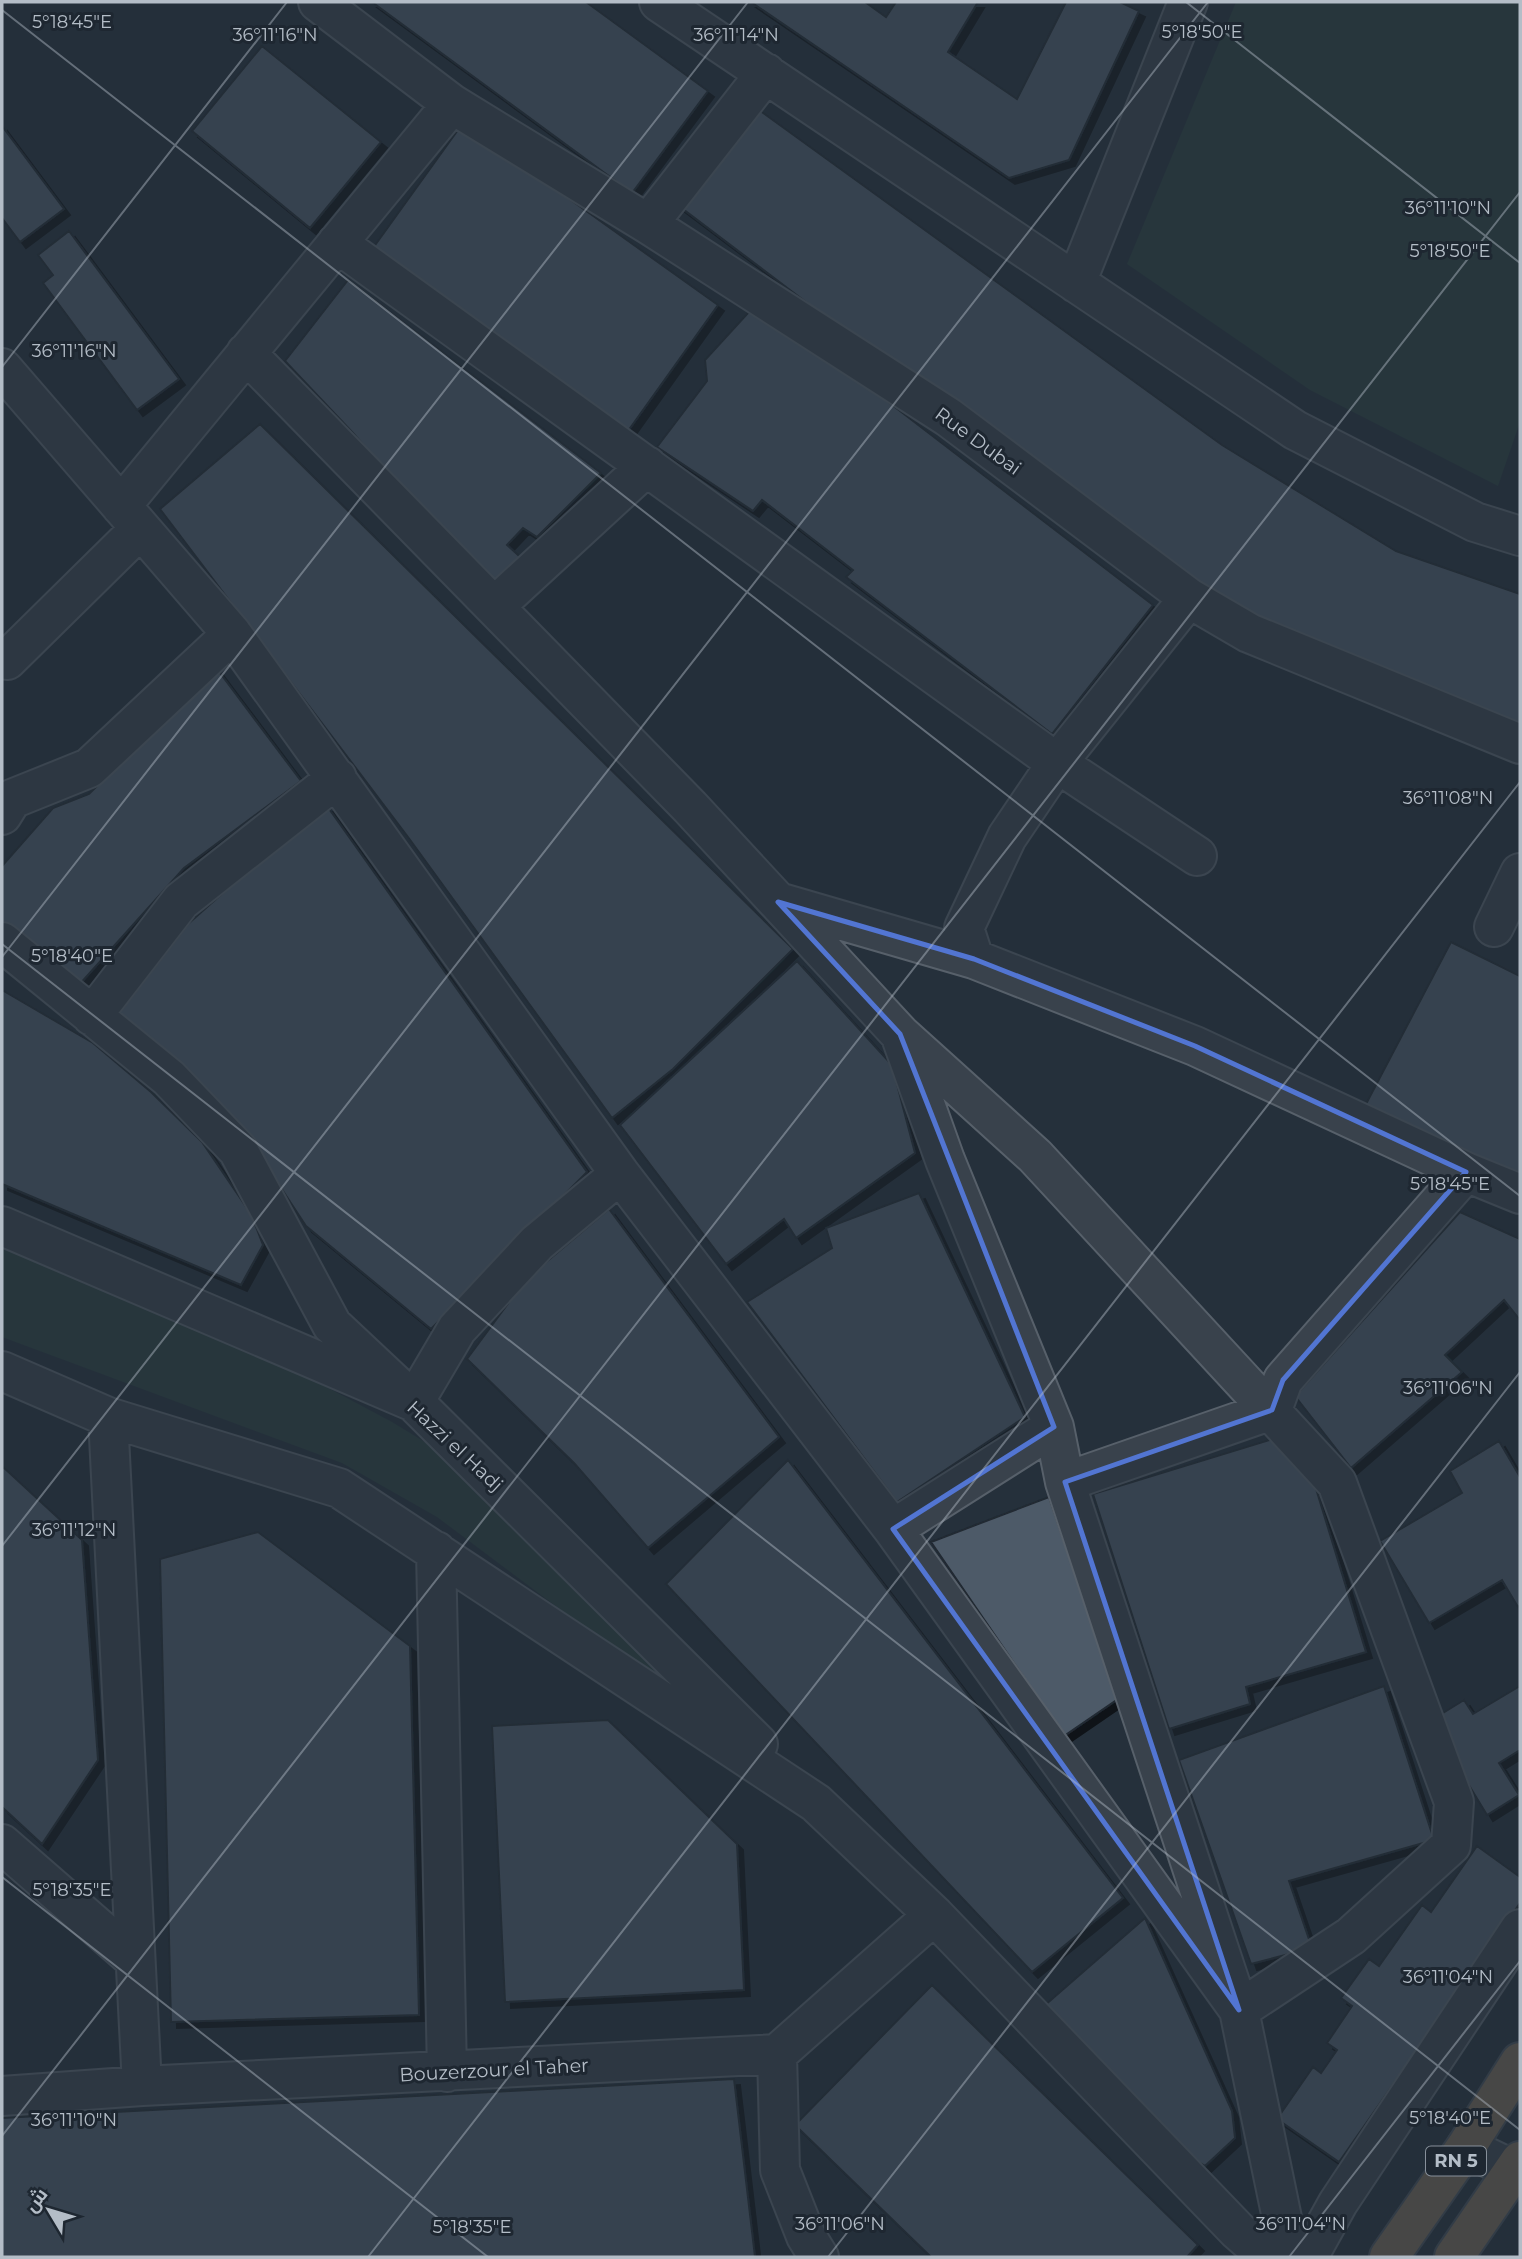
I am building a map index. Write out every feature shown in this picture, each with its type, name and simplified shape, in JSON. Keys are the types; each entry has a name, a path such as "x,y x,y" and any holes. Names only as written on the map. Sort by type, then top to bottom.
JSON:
{"highway":[{"name":"RN 5","path":"1389,2257 1466,2147 1520,2062"},
{"name":"RN 5","path":"1454,2257 1518,2168"}],"street":[{"name":"Rue Dubai","path":"318,2 452,104 648,224 948,417 1189,598 1249,633 1520,744"},
{"path":"659,2 1295,430 1475,522 1520,536"},
{"path":"1076,283 1188,2"},
{"path":"648,224 766,73"},
{"path":"2,656 7,660 130,518 246,353 280,288 337,243 452,104"},
{"path":"337,243 1057,763 1197,856"},
{"path":"246,353 690,807 900,1034 1035,1156 1337,1483 1454,1802 1451,1845 1351,1936 1238,2010"},
{"path":"2,368 232,634 620,1174 893,1529 1238,2010"},
{"path":"495,606 647,466"},
{"path":"974,959 964,928 1007,836 1057,763 1189,598"},
{"path":"5,802 89,768 232,634"},
{"path":"92,1016 181,901 337,778"},
{"path":"1494,927 1520,873"},
{"path":"778,902 974,959 1195,1046 1466,1172 1520,1194"},
{"path":"2,942 169,1078 237,1150 332,1325 414,1402 457,1329 537,1243 620,1174"},
{"path":"900,1034 945,1160 1054,1427 1065,1482 1238,2010 1290,2257"},
{"path":"1272,1410 1283,1380 1466,1172"},
{"name":"Hazzi el Hadj","path":"2,1226 414,1402 816,1803"},
{"path":"2,1371 108,1417 339,1488 816,1803 934,1914 1238,2231 1268,2257"},
{"path":"1065,1482 1272,1410"},
{"path":"108,1417 142,2086"},
{"path":"893,1529 1054,1427"},
{"path":"436,1551 447,2072"},
{"path":"2,1844 135,1960"},
{"path":"820,2257 806,2236 780,2170 777,2054 934,1914"},
{"path":"1308,2257 1338,2203 1520,1929"},
{"name":"Bouzerzour el Taher","path":"2,2096 142,2086 777,2054"},
{"path":"1466,2147 1518,2168"}],"highlighted area":[{"path":"778,902 974,959 1195,1046 1466,1172 1283,1380 1272,1410 1065,1482 1239,2010 893,1529 1054,1427 900,1034"}],"green space":[{"path":"1236,2 1520,2 1520,422 1498,486 1310,390 1127,264"},
{"path":"2,1246 287,1366 392,1422 476,1473 661,1671 649,1676 437,1517 342,1463 2,1337"}],"building":[{"path":"372,2 586,2 708,91 632,193"},
{"path":"751,2 865,2 886,17 896,2 978,2 948,52 1017,99 1066,2 1120,2 1139,11 1069,160 1009,178"},
{"path":"262,46 381,142 310,228 192,131"},
{"path":"755,107 1222,445 1396,551 1520,594 1520,731 1238,610 856,340 675,203"},
{"path":"463,123 718,305 623,438 368,255"},
{"path":"2,126 64,209 20,242 2,218"},
{"path":"69,231 179,379 137,410 43,283 53,275 38,255"},
{"path":"348,280 601,473 537,537 523,528 507,545 529,565 499,594 285,361"},
{"path":"758,302 1153,605 1052,734 846,577 853,570 762,500 753,511 657,447 707,381 705,360"},
{"path":"260,424 793,949 673,1069 612,1118 408,837 160,509"},
{"path":"217,669 301,781 184,868 79,985 2,921 2,866 53,808 89,794"},
{"path":"327,806 587,1172 431,1329 306,1226 262,1159 116,1017 188,924 279,843"},
{"path":"1451,942 1520,976 1520,1186 1449,1157 1366,1104"},
{"path":"797,961 892,1065 915,1153 796,1238 784,1219 726,1264 620,1125"},
{"path":"2,990 93,1043 151,1092 202,1142 251,1214 263,1245 241,1285 2,1184"},
{"path":"919,1193 1025,1417 897,1502 747,1302 832,1248 826,1228"},
{"path":"609,1209 779,1437 648,1548 574,1463 467,1359 526,1279"},
{"path":"1460,1212 1520,1239 1520,1320 1504,1300 1445,1355 1462,1372 1351,1468 1295,1396"},
{"path":"1273,1439 1310,1469 1366,1652 1246,1687 1250,1704 1169,1729 1093,1494"},
{"path":"1499,1441 1520,1477 1520,1606 1518,1607 1502,1580 1429,1623 1380,1541 1462,1493 1450,1471"},
{"path":"788,1460 1123,1898 1032,1972 666,1584"},
{"path":"2,1466 82,1540 98,1760 42,1844 2,1807"},
{"path":"1049,1497 1118,1699 1064,1736 931,1542"},
{"path":"258,1532 410,1646 419,2015 171,2022 160,1559"},
{"path":"1384,1686 1434,1840 1289,1881 1312,1948 1251,1964 1179,1760"},
{"path":"1520,1686 1520,1750 1499,1763 1519,1795 1487,1815 1430,1721 1464,1700 1473,1714"},
{"path":"608,1720 737,1844 744,1990 505,2002 492,1726"},
{"path":"1477,1846 1520,1877 1520,1903 1339,2162 1277,2119 1313,2067 1321,2073 1337,2050 1327,2043 1352,2006 1341,1998 1369,1959 1379,1966 1422,1905 1431,1912"},
{"path":"1145,1918 1232,2111 1235,2138 1205,2166 1181,2153 1044,2006"},
{"path":"932,1985 1198,2245 1187,2257 931,2257 795,2125"},
{"path":"734,2079 755,2257 2,2257 2,2118"}]}
